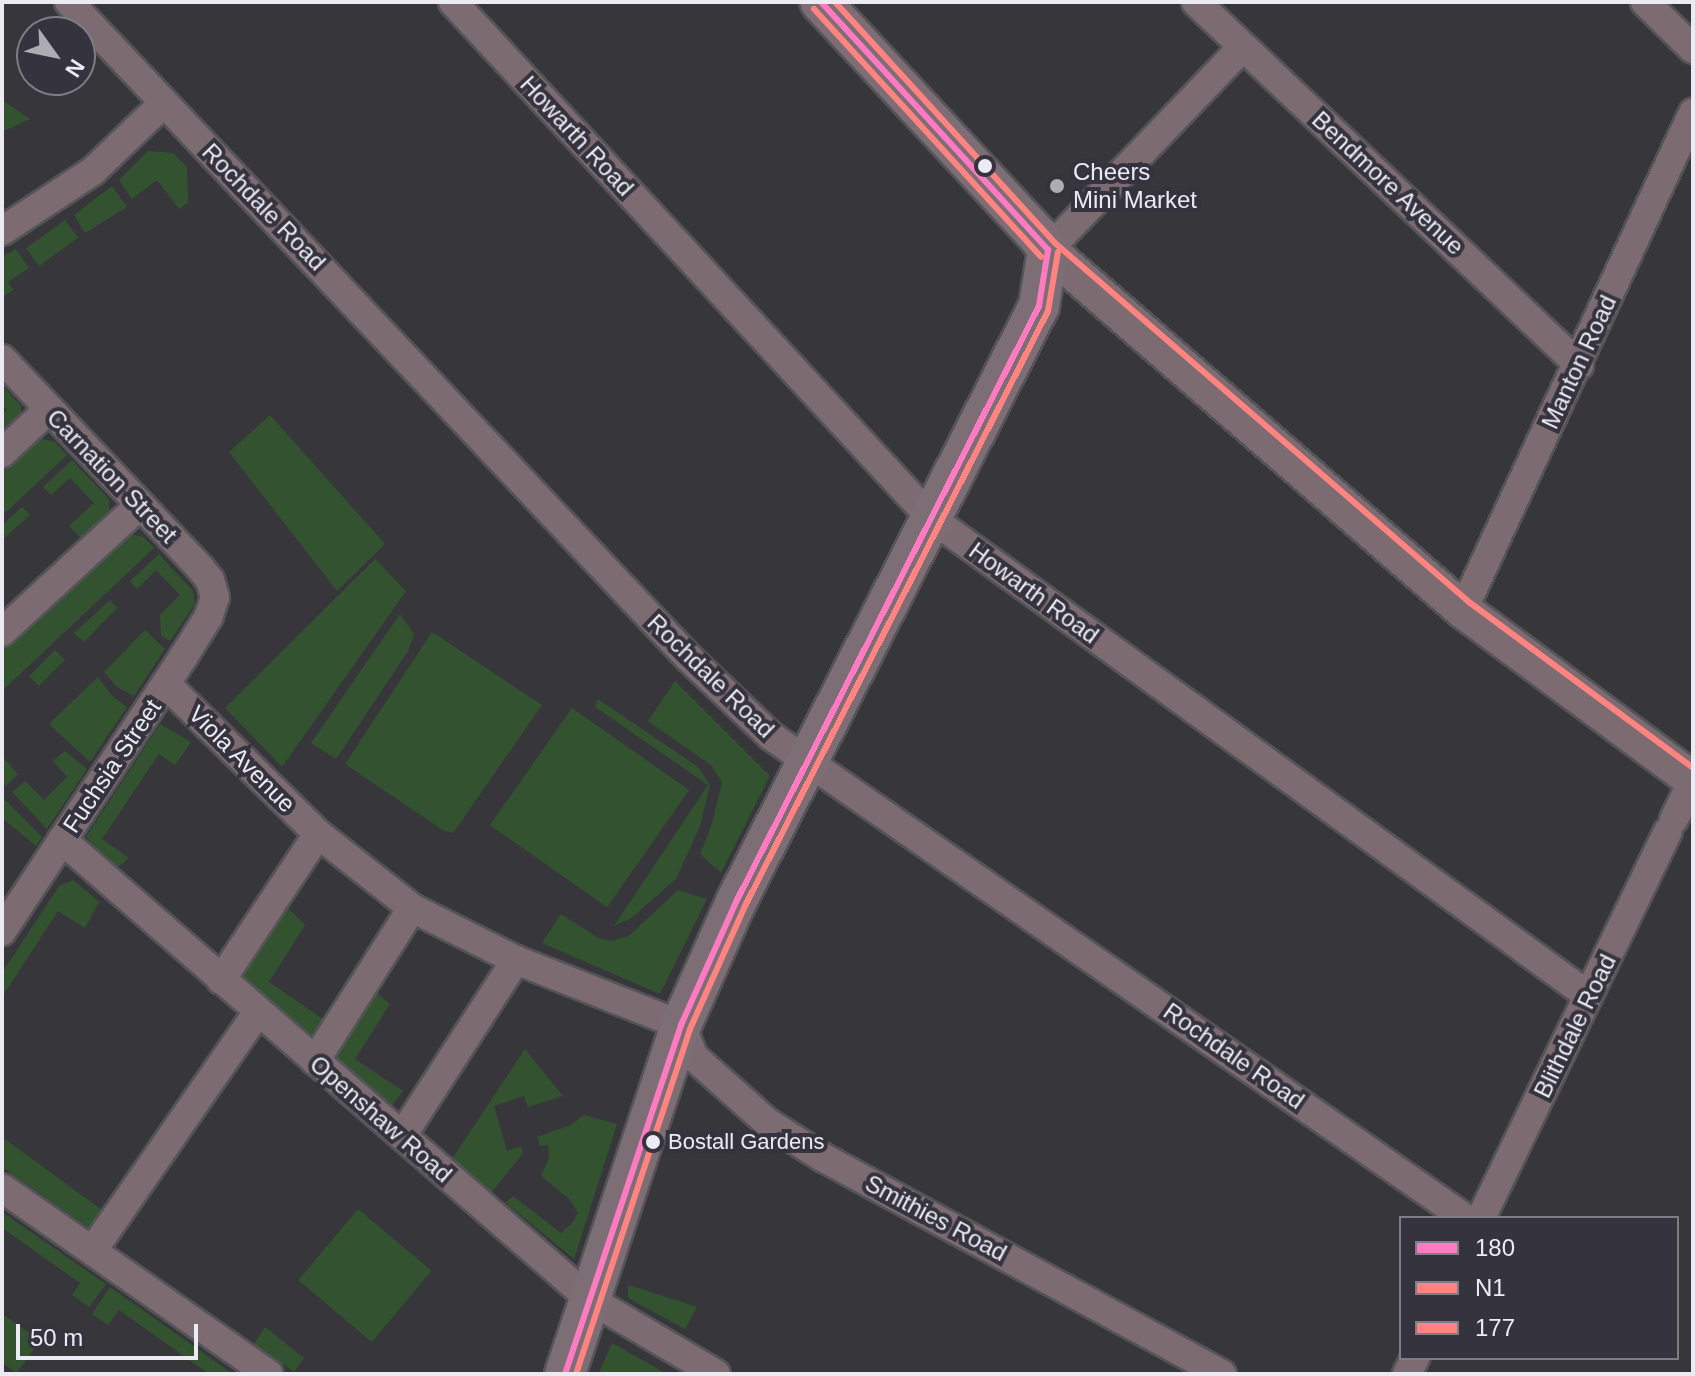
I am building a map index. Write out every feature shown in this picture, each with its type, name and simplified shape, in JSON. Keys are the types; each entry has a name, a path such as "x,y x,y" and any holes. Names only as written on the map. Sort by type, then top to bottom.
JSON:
{"main road":[{"path":"565,1374 681,1025 737,900 1039,306 1048,250 821,2"}],"street":[{"name":"Rochdale Road","path":"69,2 689,658 771,736 1462,1216"},
{"name":"Howarth Road","path":"453,2 931,518 1589,996"},
{"name":"Bendmore Avenue","path":"1196,2 1579,365"},
{"path":"1645,2 1693,49"},
{"path":"1243,47 1048,250 1463,610 1693,780"},
{"path":"2,231 93,171 164,103"},
{"name":"Manton Road","path":"1463,610 1693,113"},
{"name":"Carnation Street","path":"2,359 210,580 215,597"},
{"path":"2,453 48,410"},
{"path":"2,632 139,506"},
{"name":"Fuchsia Street","path":"2,931 166,684 209,616 215,597"},
{"name":"Viola Avenue","path":"166,684 318,834 412,908 516,960 681,1025"},
{"name":"Blithdale Road","path":"1482,1216 1693,780"},
{"path":"221,980 318,834"},
{"name":"Openshaw Road","path":"62,840 591,1300 716,1374"},
{"path":"315,1061 412,908"},
{"path":"402,1136 516,960"},
{"path":"93,1250 258,1012"},
{"name":"Smithies Road","path":"681,1025 694,1057 767,1122 822,1157 1222,1374"},
{"path":"2,1188 269,1374"}],"green space":[{"path":"2,100 30,119 2,132"},
{"path":"148,151 173,153 187,167 188,203 179,209 157,180 132,199 119,180"},
{"path":"112,186 127,207 85,233 74,215"},
{"path":"65,220 78,238 39,266 26,248"},
{"path":"16,249 29,268 8,282 13,290 2,298 2,257"},
{"path":"2,385 21,406 21,420 2,437 2,415 7,410 2,405"},
{"path":"270,415 385,544 337,591 229,452"},
{"path":"35,437 55,442 67,455 2,516 2,467"},
{"path":"72,460 109,499 109,515 82,539 69,526 94,503 70,478 51,495 43,487"},
{"path":"22,507 30,515 2,540 2,525"},
{"path":"121,532 144,537 154,548 2,691 2,645 10,647 60,600 62,587"},
{"path":"159,554 193,591 195,604 170,641 161,636 160,615 180,595 156,570 137,589 130,581"},
{"path":"375,559 406,591 282,767 225,708"},
{"path":"110,600 117,608 84,642 74,633"},
{"path":"400,614 414,634 408,651 336,759 311,743"},
{"path":"145,630 165,649 134,696 117,687 104,672"},
{"path":"432,632 542,705 453,833 444,831 345,764"},
{"path":"55,650 65,660 39,686 29,676"},
{"path":"98,677 112,696 127,707 90,762 49,724"},
{"path":"675,681 770,776 721,873 700,854 712,824 722,782 711,765 648,721"},
{"path":"598,699 698,767 710,785 700,826 676,879 630,919 614,926 708,785 595,707"},
{"path":"572,708 689,790 607,907 490,825"},
{"path":"160,724 191,742 175,765 159,754 102,839 129,858 117,868 86,837"},
{"path":"65,751 87,769 47,829 12,792 25,781 44,800 67,777 53,761"},
{"path":"2,756 18,774 6,786 2,782"},
{"path":"2,797 42,837 36,846 2,818"},
{"path":"73,880 99,902 85,928 58,911 2,997 2,973 59,886"},
{"path":"678,890 707,899 660,994 542,943 561,914 598,938 611,941 629,936"},
{"path":"284,904 305,925 269,982 323,1019 312,1036 239,973"},
{"path":"372,989 390,1004 355,1059 403,1091 391,1107 330,1053"},
{"path":"525,1049 563,1096 528,1107 524,1096 494,1106 507,1151 521,1146 523,1153 492,1192 452,1159"},
{"path":"584,1115 617,1124 574,1259 506,1203 513,1196 561,1233 573,1222 578,1213 570,1200 541,1176 549,1158 548,1145 540,1146 537,1137 571,1125"},
{"path":"2,1137 106,1213 93,1231 2,1167"},
{"path":"358,1209 432,1271 372,1342 298,1280"},
{"path":"2,1212 106,1284 89,1307 72,1295 80,1283 2,1228"},
{"path":"628,1285 697,1307 685,1329 628,1298"},
{"path":"110,1287 233,1374 209,1374 119,1310 108,1325 92,1314"},
{"path":"2,1314 40,1340 17,1373 2,1363"},
{"path":"265,1327 304,1358 294,1372 254,1344"},
{"path":"612,1343 667,1374 599,1373"}],"transit line":[{"name":"180","path":"821,2 1048,250"},
{"name":"177","path":"835,2 1055,243 1469,602 1693,768"},
{"name":"N1","path":"814,9 1041,257"},
{"name":"180","path":"565,1374 681,1025 737,900 1039,306 1048,250"},
{"name":"N1","path":"576,1374 690,1029 746,904 1048,311 1058,252"}],"place":[{"name":"Cheers Mini Market","path":"1057,186"},
{"name":"Bostall Gardens","path":"653,1142"}]}
